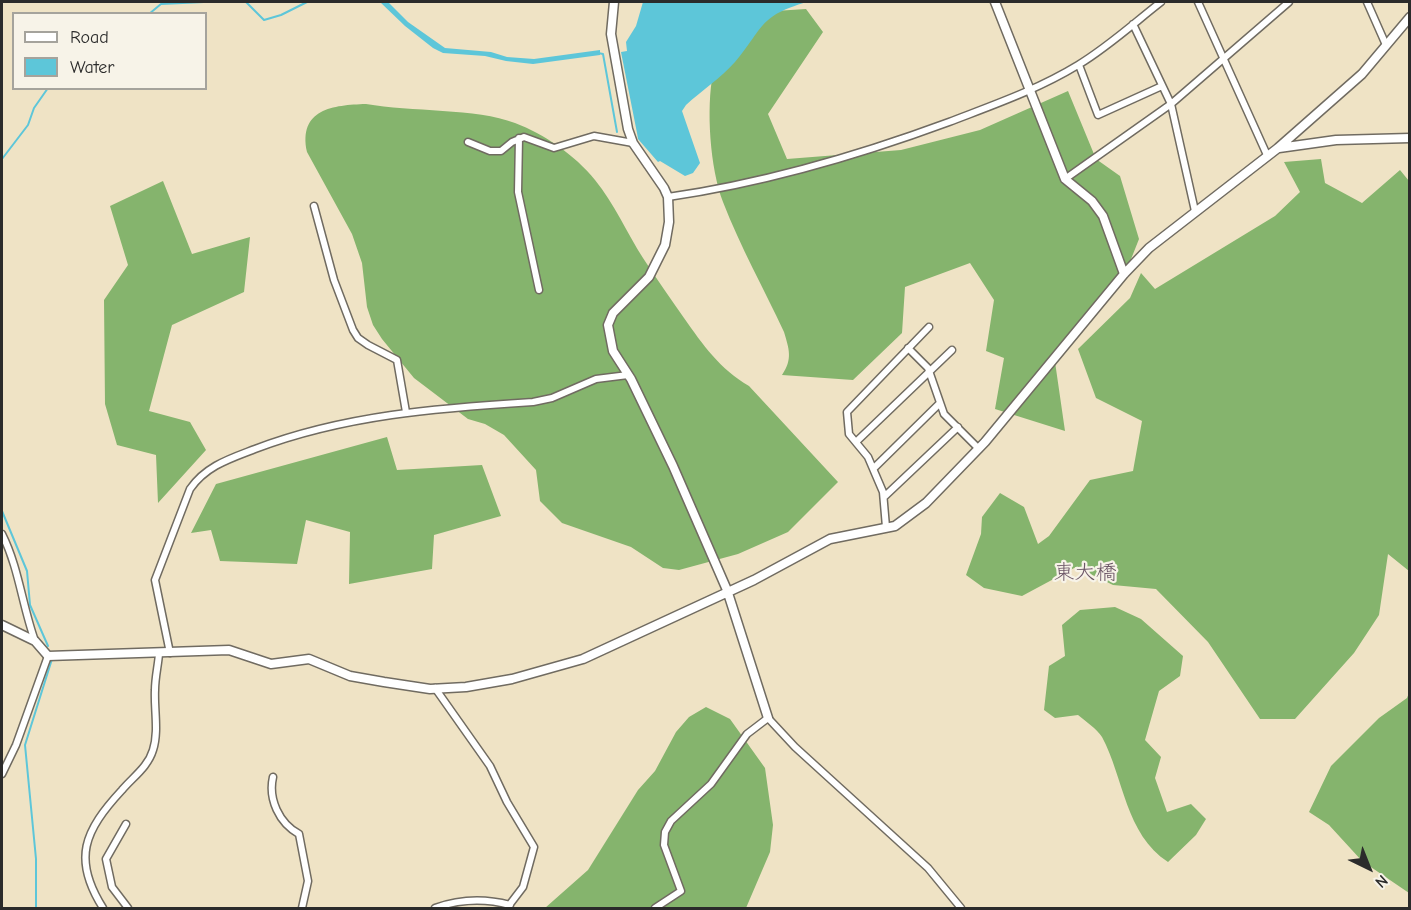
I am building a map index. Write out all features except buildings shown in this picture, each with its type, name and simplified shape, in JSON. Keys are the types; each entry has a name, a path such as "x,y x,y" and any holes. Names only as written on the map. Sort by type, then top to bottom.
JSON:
{"street":[{"path":"614,2 611,33 628,129 633,143 654,171 668,197 669,222 665,245 649,277 613,313 608,325 612,351 628,375 673,466 727,590 768,718 795,747 928,868 961,909"},
{"path":"994,2 1032,91 1065,179 1092,201 1103,216 1124,274"},
{"path":"668,197 724,189 813,167 885,145 1032,91 1079,64 1161,2"},
{"path":"1198,2 1267,155"},
{"path":"1065,179 1171,104 1289,2"},
{"path":"1367,2 1386,45"},
{"path":"48,656 229,650 271,664 309,659 350,676 435,688 466,687 512,679 583,659 727,590 754,580 830,539 895,526 926,503 979,449 1124,274 1149,248 1278,148 1362,74 1410,17"},
{"path":"1133,24 1171,104 1194,211"},
{"path":"1079,64 1098,115 1162,86"},
{"path":"468,142 490,152 501,151 519,138 529,138 554,148 594,136 633,143"},
{"path":"519,138 518,192 539,290"},
{"path":"1278,148 1336,140 1410,138"},
{"path":"314,206 334,280 353,330 358,338 368,345 397,360 406,412"},
{"path":"886,527 884,498 874,468 857,441 849,434 847,412 929,327"},
{"path":"908,348 930,371 944,414 979,449"},
{"path":"857,441 952,350"},
{"path":"170,653 155,580 181,509 199,477 219,463 329,425 406,412 533,402 552,398 596,378 628,375"},
{"path":"874,468 940,403"},
{"path":"884,498 957,428"},
{"path":"2,534 15,564 22,600 35,641"},
{"path":"2,625 35,641 48,656"},
{"path":"103,909 89,884 85,869 85,846 103,814 148,763 156,736 155,688 159,654"},
{"path":"2,774 16,745 48,656"},
{"path":"435,688 490,766 507,802 534,847 523,887 509,907 493,900 469,900 453,902 435,909"},
{"path":"655,909 681,891 664,845 665,832 671,821 711,784 747,734 768,718"},
{"path":"273,777 271,797 287,827 299,834 308,881 299,907"},
{"path":"126,824 106,859 112,887 128,909"}],"green space":[{"path":"806,9 823,32 768,114 787,159 901,150 980,130 1068,91 1096,159 1120,176 1139,239 1120,287 1054,355 1065,431 995,409 1004,358 986,351 994,300 970,263 905,287 902,333 853,380 782,375 789,359 784,332 737,235 723,202 715,173 710,138 711,87 713,73 775,11"},
{"path":"366,104 499,118 537,133 569,154 602,189 643,258 705,347 729,372 749,386 838,482 788,532 738,554 679,570 663,568 631,547 562,523 540,501 536,470 504,435 485,424 468,419 414,378 373,325 367,307 362,263 352,234 307,152 306,138 308,126 321,112 330,108"},
{"path":"1321,159 1325,183 1362,203 1400,170 1409,181 1409,571 1388,554 1379,615 1354,653 1295,719 1260,719 1208,642 1156,589 1113,585 1076,567 1022,596 984,588 966,575 981,534 982,517 1000,493 1024,507 1038,544 1049,536 1090,480 1133,471 1142,421 1096,398 1078,349 1130,298 1141,273 1155,289 1275,216 1300,192 1284,162"},
{"path":"163,181 192,254 250,237 244,292 172,325 149,411 190,422 206,450 158,503 156,455 117,445 105,404 104,300 128,265 110,206"},
{"path":"387,437 397,470 482,465 501,516 434,535 432,569 349,584 350,532 306,520 297,564 220,561 211,530 191,533 216,484"},
{"path":"1115,607 1141,619 1183,656 1180,676 1159,691 1145,740 1161,757 1155,778 1167,812 1191,804 1206,819 1196,835 1168,862 1154,850 1134,821 1100,734 1078,715 1055,718 1044,710 1049,666 1065,656 1062,625 1080,610"},
{"path":"1409,693 1409,893 1362,861 1329,825 1309,812 1331,766 1379,718 1407,698"},
{"path":"706,707 730,719 765,768 773,825 770,852 746,908 545,908 588,870 638,790 655,771 676,732 689,717"}],"water":[{"path":"380,2 388,2 408,22 445,48 534,59 600,50 600,55 533,64 485,56 443,53 405,26"},
{"path":"643,2 807,2 779,12 770,18 729,68 686,105 682,111 700,163 693,173 685,176 660,161 658,162 638,139 621,52 627,51 626,42 636,26"}],"waterway":[{"path":"151,12 161,4 204,2"},
{"path":"246,2 264,20 281,15 307,2"},
{"path":"598,53 603,54 617,132"},
{"path":"2,159 28,125 34,108 47,90"},
{"path":"2,511 27,571 30,605 48,646"},
{"path":"36,908 36,859 25,745 52,659"}],"district":[{"name":"東大橋","path":"1085,573"}]}
